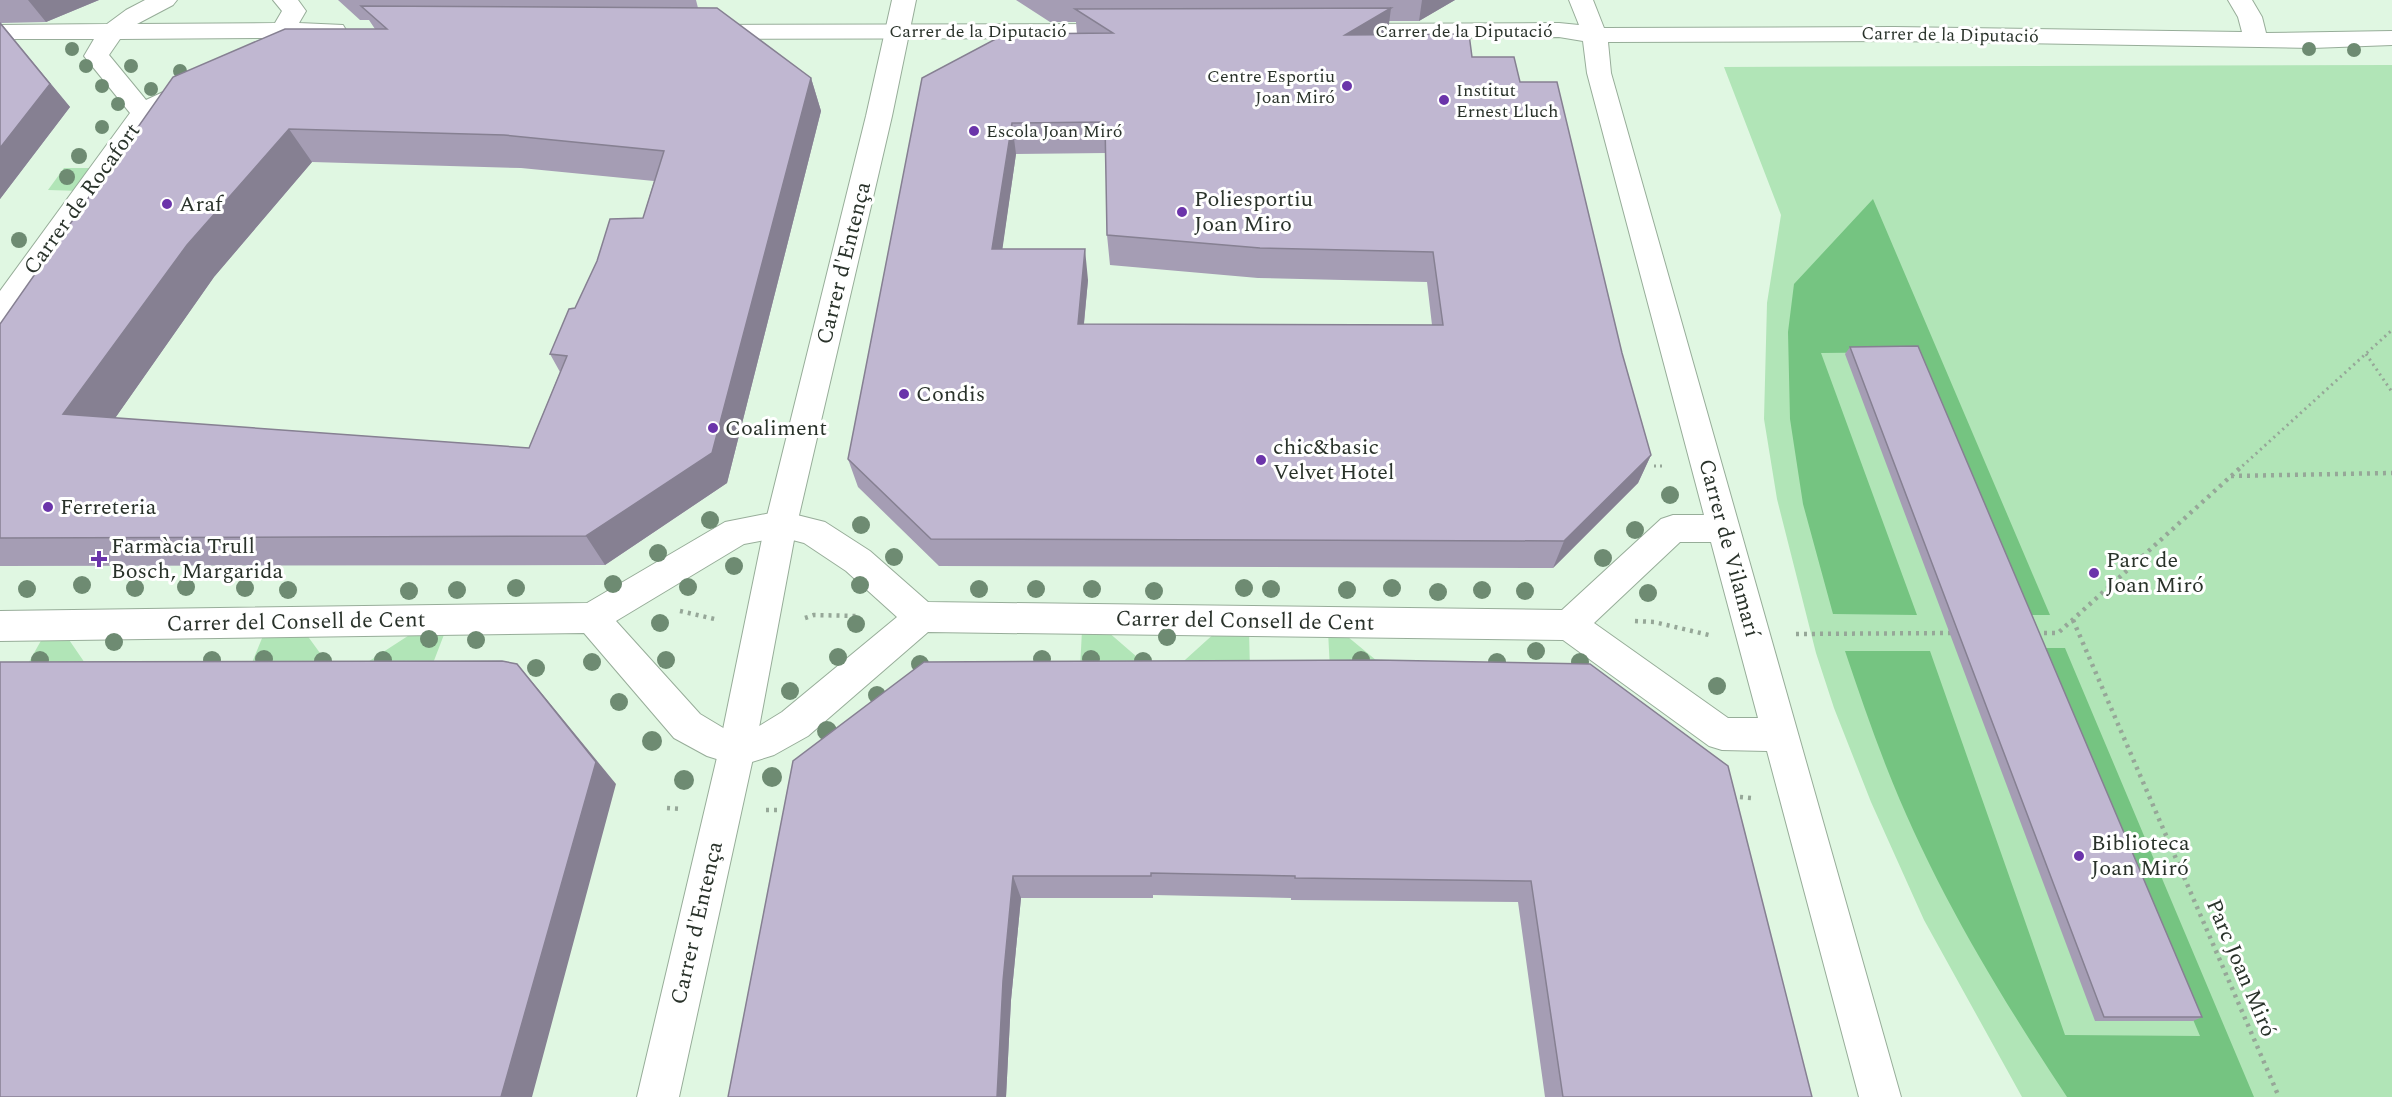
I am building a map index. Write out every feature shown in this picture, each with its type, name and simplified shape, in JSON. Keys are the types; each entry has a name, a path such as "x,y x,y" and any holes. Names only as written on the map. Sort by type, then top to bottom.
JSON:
{"street":[{"path":"114,30 128,17 165,0"},
{"path":"257,52 284,29 294,11 285,0"},
{"name":"Carrer d'Entença","path":"658,1097 737,749 781,524 904,0"},
{"name":"Carrer de Vilamarí","path":"1581,0 1595,35 1599,73 1880,1097"},
{"path":"2240,0 2250,17 2256,40"},
{"name":"Carrer de Rocafort","path":"114,30 96,56 143,113"},
{"path":"0,32 352,30"},
{"name":"Carrer de la Diputació","path":"1315,31 1559,30 1595,35 1894,34 2256,40 2392,38"},
{"name":"Carrer de la Diputació","path":"690,32 1150,31"},
{"name":"Carrer de Rocafort","path":"0,313 143,113 213,74"},
{"path":"592,618 687,726 699,735 737,749 774,738 795,724 921,617 858,561 813,531 781,524"},
{"name":"Carrer del Consell de Cent","path":"0,626 592,618 737,532 781,524"},
{"path":"1724,529 1673,528 1569,625 1722,734 1781,735"},
{"name":"Carrer del Consell de Cent","path":"921,617 1569,625"}],"path":[{"path":"2034,633 2058,633 2392,330"},
{"path":"2366,354 2392,392"},
{"name":"Carrer de Vilamarí","path":"1654,466 1664,466"},
{"path":"2231,476 2392,473"},
{"name":"Parc Joan Miró","path":"2073,620 2279,1097"},
{"path":"1790,634 1964,633"},
{"path":"1696,634 1709,635"},
{"path":"1740,797 1751,798"},
{"path":"667,808 681,809"}],"shaded area":[{"name":"Parc de Joan Miró","path":"2392,65 2392,1097 2022,1097 1924,920 1871,802 1834,708 1816,653 1777,499 1764,419 1767,303 1781,215 1724,67"},
{"path":"64,168 98,168 80,191 48,190"},
{"path":"1873,199 2050,615 2022,615 1913,352 1821,353 1917,615 1833,614 1803,504 1790,419 1788,332 1794,284"},
{"path":"47,630 63,631 89,669 25,669"},
{"path":"1082,630 1107,631 1152,670 1080,669"},
{"path":"265,631 304,631 333,671 249,670"},
{"path":"1217,631 1249,631 1250,670 1175,669"},
{"path":"1328,631 1342,632 1388,670 1330,670"},
{"path":"414,632 445,632 430,671 357,669"},
{"path":"2036,648 2065,648 2254,1097 2067,1097 1992,978 1924,853 1886,766 1845,651 1930,651 2065,1035 2200,1036"}],"building":[{"path":"361,6 717,8 811,78 712,453 586,536 0,538 0,324 173,77 285,29 387,29","holes":["289,129 504,135 664,151 643,218 610,219 597,261 575,308 569,309 550,354 567,356 529,448 63,414 187,245"]},
{"path":"1391,8 1345,35 1469,34 1472,57 1514,57 1520,82 1557,82 1622,353 1651,455 1564,541 931,539 848,459 922,78 1005,34 1113,33 1075,9","holes":["1105,122 1107,235 1260,248 1433,252 1443,325 1078,324 1085,249 992,249 1012,123"]},
{"path":"0,23 50,84 0,148"},
{"path":"1918,346 2202,1017 2104,1017 1850,347"},
{"path":"1376,660 1590,664 1728,766 1812,1097 1563,1097 1531,881 1295,878 1295,876 1151,873 1151,876 1013,876 1003,981 997,1097 728,1097 793,761 924,662"},
{"path":"502,661 517,664 596,762 501,1097 0,1097 0,662"}],"place":[{"name":"Centre Esportiu Joan Miró","path":"1347,86"},
{"name":"Institut Ernest Lluch","path":"1444,100"},
{"name":"Escola Joan Miró","path":"974,131"},
{"name":"Araf","path":"167,204"},
{"name":"Poliesportiu Joan Miro","path":"1182,212"},
{"name":"Condis","path":"904,394"},
{"name":"Coaliment","path":"713,428"},
{"name":"chic&basic Velvet Hotel","path":"1261,460"},
{"name":"Ferreteria","path":"48,507"},
{"name":"Farmàcia Trull Bosch, Margarida","path":"99,559"},
{"name":"Parc de Joan Miró","path":"2094,573"},
{"name":"Biblioteca Joan Miró","path":"2079,856"}]}
